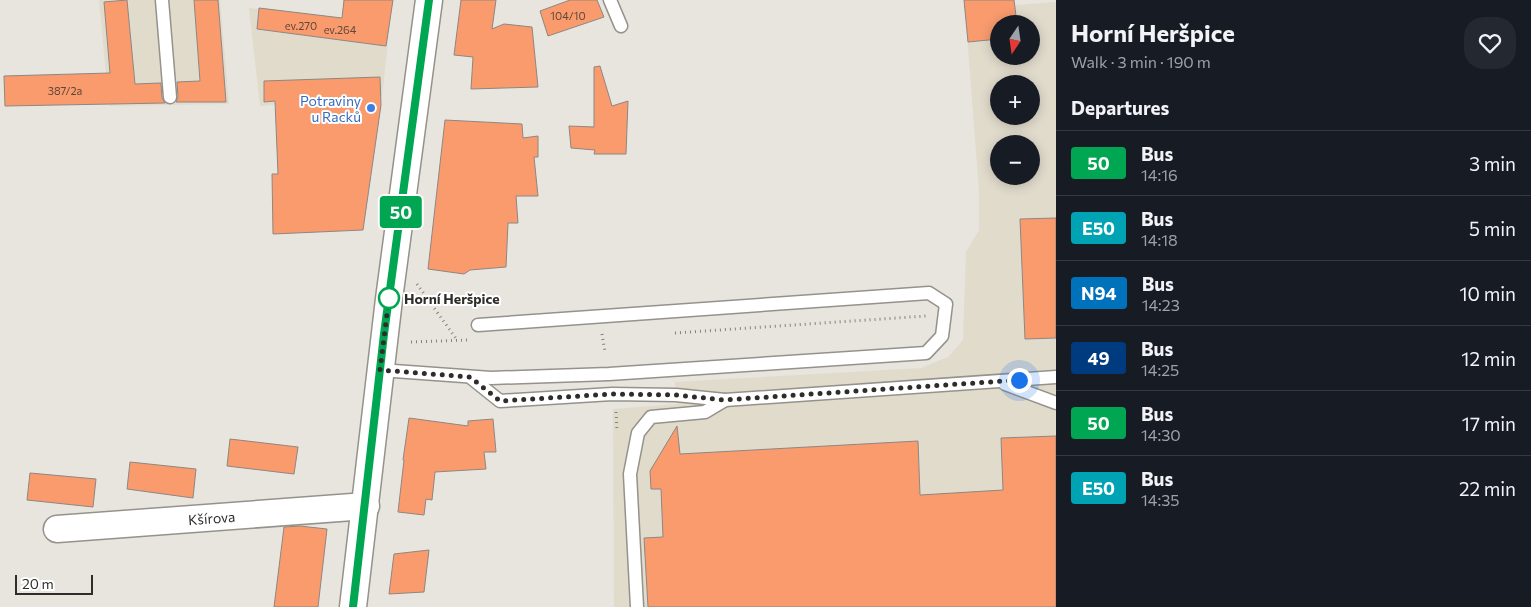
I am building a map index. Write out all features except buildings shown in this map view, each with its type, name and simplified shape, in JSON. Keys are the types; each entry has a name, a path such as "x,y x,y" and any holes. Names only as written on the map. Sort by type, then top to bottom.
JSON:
{"street":[{"path":"353,607 380,370 429,0"},
{"name":"Kšírova","path":"58,529 366,506"}],"lane":[{"path":"162,0 170,97"},
{"path":"610,0 621,26"},
{"path":"380,370 491,378 609,374 926,353 942,336 946,304 929,292 478,325"},
{"path":"470,377 500,401 612,394 676,395 724,400 1056,377"},
{"path":"1000,382 1056,403"},
{"path":"637,607 630,474 638,433 651,417 705,412 724,400"}],"path":[{"path":"414,280 457,341"},
{"path":"601,326 605,352"},
{"path":"615,407 617,432"}],"shaded area":[{"path":"99,0 220,0 229,104 109,106"},
{"path":"1056,2 1056,607 614,607 613,409 677,404 675,382 921,368 948,357 963,340 966,252 979,230 979,192 965,9"},
{"path":"249,8 390,24 382,97 260,106"}],"bus line":[{"name":"50","path":"353,607 366,506 384,334 429,0"}],"place":[{"name":"Potraviny u Racků","path":"371,108"},
{"name":"Horní Heršpice","path":"389,298"}],"route":[{"path":"389,298 380,370 470,377 500,401 612,394 676,395 724,400 1019,380"}]}
